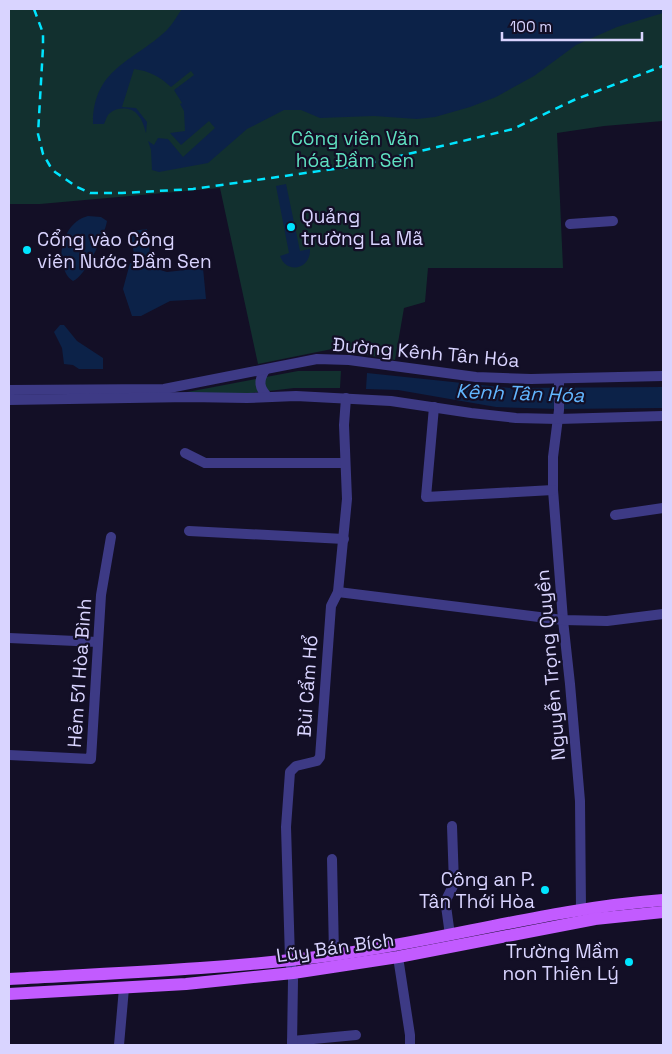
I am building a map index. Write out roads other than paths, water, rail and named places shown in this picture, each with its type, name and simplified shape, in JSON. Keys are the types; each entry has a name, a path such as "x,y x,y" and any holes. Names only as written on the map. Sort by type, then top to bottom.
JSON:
{"main road":[{"name":"Lũy Bán Bích","path":"9,979 180,970 334,954 450,935 581,909 663,900"},
{"name":"Lũy Bán Bích","path":"9,994 186,984 293,973 398,957 595,919 663,912"}],"street":[{"path":"570,224 614,221"},
{"name":"Đường Kênh Tân Hóa","path":"9,390 164,389 317,359 349,360 476,377 559,383 663,376"},
{"path":"265,370 260,381 260,387 268,397"},
{"name":"Nguyễn Trọng Quyền","path":"559,383 558,415 553,457 553,490 580,801 581,909"},
{"path":"9,400 346,398 391,401 489,415 663,416"},
{"name":"Bùi Cẩm Hổ","path":"290,959 286,828 290,772 296,766 318,761 320,758 330,606 338,592 347,499 344,425 346,398"},
{"path":"434,407 426,497 553,490"},
{"path":"185,453 205,463 345,463"},
{"path":"615,515 663,508"},
{"path":"189,531 344,539"},
{"name":"Hẻm 51 Hòa Bình","path":"9,755 91,758 101,595 111,537"},
{"path":"338,592 563,620 607,621 663,614"},
{"path":"9,638 98,642"},
{"path":"450,935 446,906 447,898 454,884 452,826"},
{"path":"332,859 334,954"},
{"path":"398,957 410,1045"},
{"path":"290,959 293,973 292,1043 356,1035"},
{"path":"119,1045 124,988"}],"water":[{"path":"182,9 663,9 663,13 617,27 576,45 534,76 496,97 470,107 435,117 417,119 374,116 320,118 301,110 284,110 247,129 208,163 159,172 152,170 151,150 148,141 154,145 158,138 168,139 183,157 215,128 209,121 181,145 170,133 185,131 184,111 180,104 182,103 174,90 194,75 191,71 171,87 154,75 134,69 122,107 136,108 147,122 146,133 139,116 128,109 113,111 108,115 104,124 93,124 95,105 107,79 117,68 166,31"},
{"path":"286,184 300,251 310,249 307,261 298,267 288,266 280,256 289,253 276,186"},
{"path":"88,216 101,217 107,221 99,245 89,264 78,278 73,281 67,276 64,269 61,253 69,230 74,224"},
{"path":"147,229 150,255 135,258 132,231"},
{"path":"130,263 167,272 203,268 206,299 170,301 141,316 132,316 123,289"},
{"path":"60,325 64,325 77,341 103,358 103,369 79,369 73,365 64,364 62,348 54,332"},
{"name":"Kênh Tân Hóa","path":"367,373 511,388 663,387 663,408 559,409 496,407 398,390 366,389"}],"railway":[{"path":"34,9 43,33 38,134 43,154 55,172 77,187 90,193 193,189 362,165 513,129 574,100 663,66"}],"place":[{"name":"Quảng trường La Mã","path":"291,227"},
{"name":"Cổng vào Công viên Nước Đầm Sen","path":"27,250"},
{"name":"Công an P. Tân Thới Hòa","path":"545,890"},
{"name":"Trường Mầm non Thiên Lý","path":"629,962"}],"park label":[{"name":"Công viên Văn hóa Đầm Sen","path":"355,149"}]}
